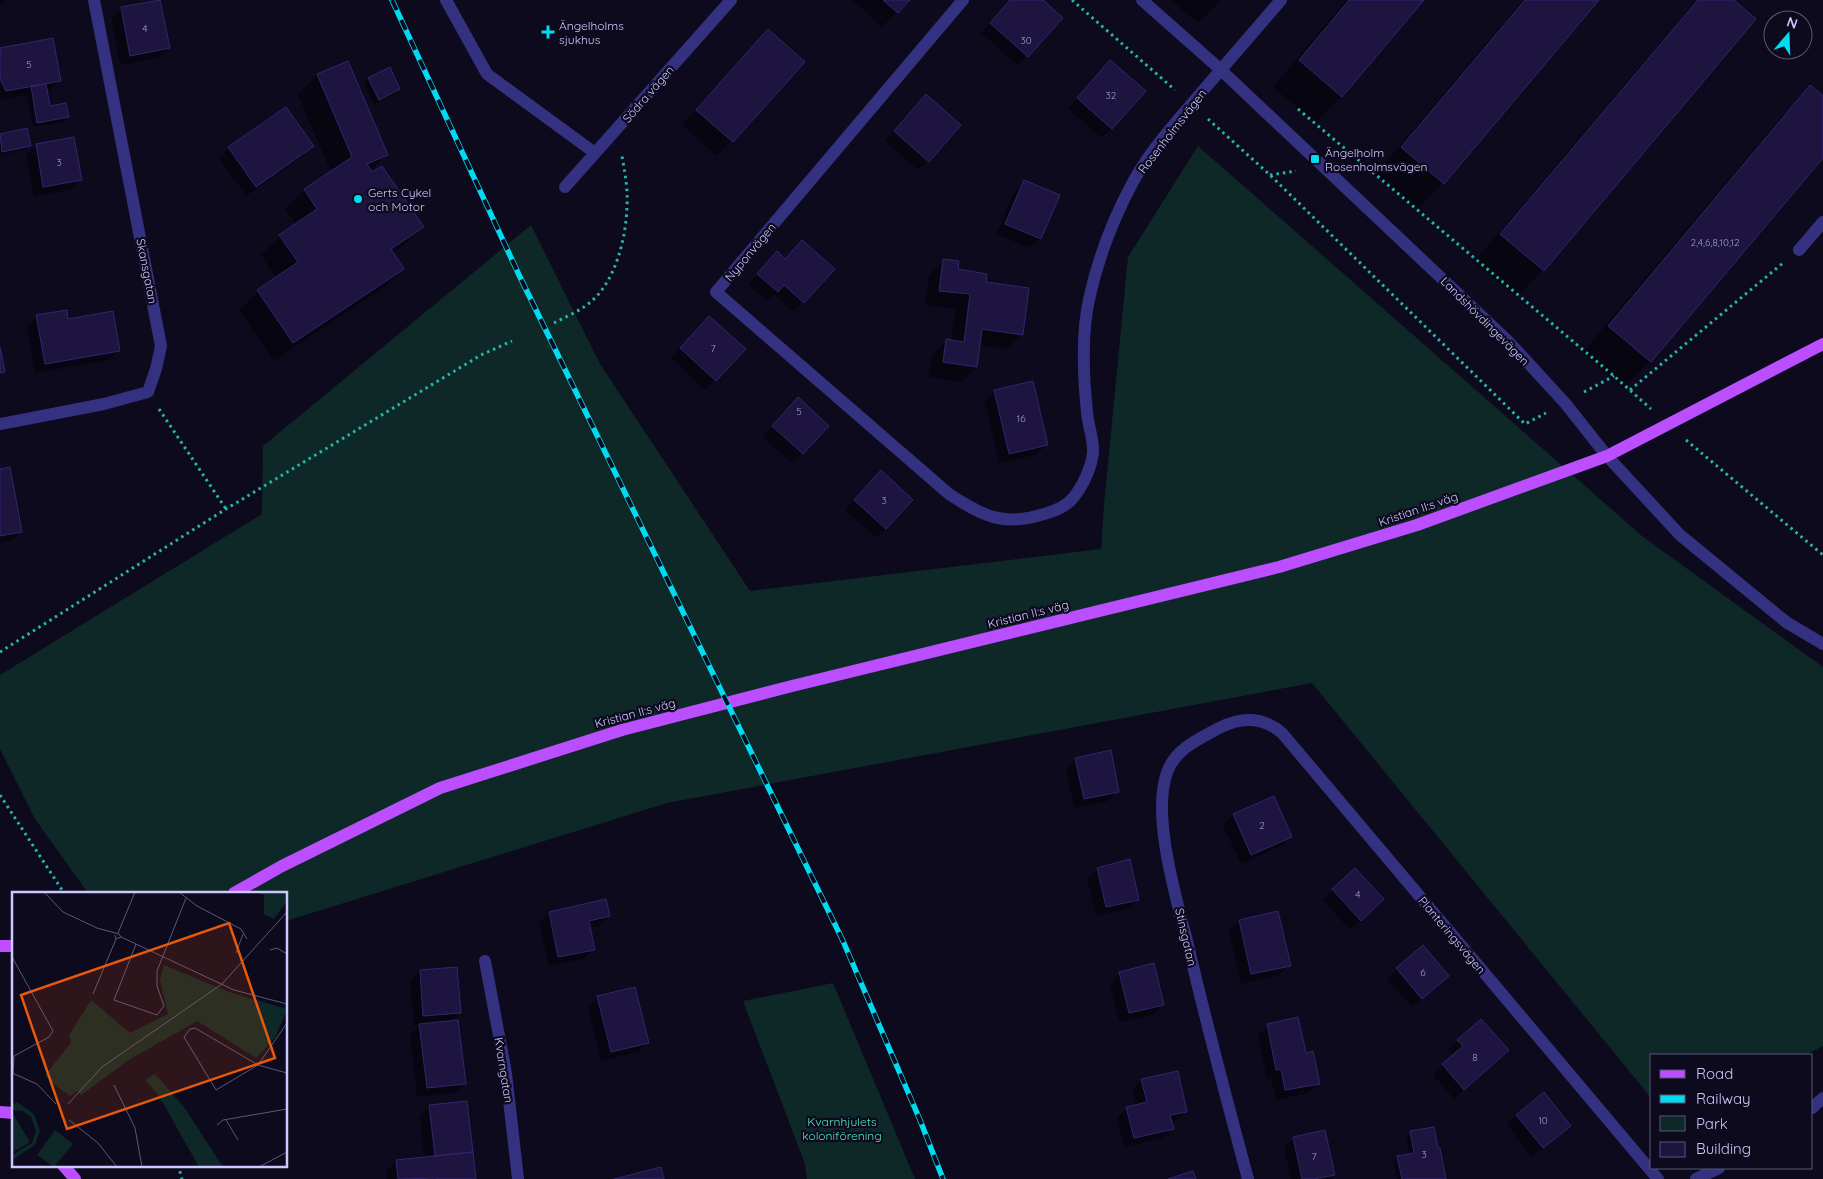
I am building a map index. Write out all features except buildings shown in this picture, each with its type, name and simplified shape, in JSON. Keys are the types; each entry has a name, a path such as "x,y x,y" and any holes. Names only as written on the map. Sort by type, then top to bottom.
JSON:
{"main road":[{"name":"Kristian II:s väg","path":"236,892 282,866 440,788 622,730 788,687 1279,567 1417,524 1607,456 1823,344"},
{"path":"64,1166 75,1179"}],"street":[{"name":"Skansgatan","path":"94,0 161,346 148,392"},
{"path":"446,0 487,74 595,153"},
{"name":"Södra vägen","path":"565,187 730,0"},
{"name":"Nyponvägen","path":"963,0 716,292 949,494 980,512 1002,520"},
{"name":"Landshövdingevägen","path":"1142,0 1221,70 1507,340 1565,403 1607,456 1680,535 1786,622 1823,644"},
{"name":"Rosenholmsvägen","path":"1002,520 1027,520 1065,506 1074,497 1087,474 1093,452 1087,413 1083,345 1089,296 1115,217 1133,180 1152,153 1281,0"},
{"path":"1799,250 1823,222"},
{"path":"0,424 104,404 148,392"},
{"name":"Planteringsvägen","path":"1230,723 1246,719 1256,720 1282,733 1658,1179"},
{"name":"Stinsgatan","path":"1230,723 1190,744 1179,752 1167,772 1161,807 1167,856 1209,1035 1248,1179"},
{"name":"Kvarngatan","path":"486,961 506,1073 518,1179"},
{"path":"1813,1107 1823,1098"},
{"path":"1696,1179 1716,1169"}],"path":[{"path":"1072,0 1192,104 1270,175 1525,424 1614,376"},
{"path":"1294,106 1823,555"},
{"path":"554,323 588,304 601,291 611,274 618,255 624,232 627,206 626,180 617,128"},
{"path":"1270,175 1297,171"},
{"path":"1630,390 1799,250"},
{"path":"0,652 226,509 481,355 512,341"},
{"path":"148,392 226,509"},
{"path":"0,794 63,892"},
{"path":"178,1166 182,1179"}],"green space":[{"path":"1198,146 1642,536 1823,667 1823,1046 1808,1054 1650,1054 1650,1097 1312,683 667,803 288,920 288,892 87,892 35,819 0,749 0,675 262,514 263,446 531,225 600,364 750,591 1101,549 1128,257"},
{"name":"Kvarnhjulets koloniförening","path":"833,983 915,1179 807,1179 805,1164 743,1001"}],"railway":[{"path":"392,0 519,275 843,941 920,1120 943,1179"}],"place":[{"name":"Ängelholms sjukhus","path":"548,32"},
{"name":"Ängelholm Rosenholmsvägen","path":"1315,159"},
{"name":"Gerts Cykel och Motor","path":"358,199"}]}
